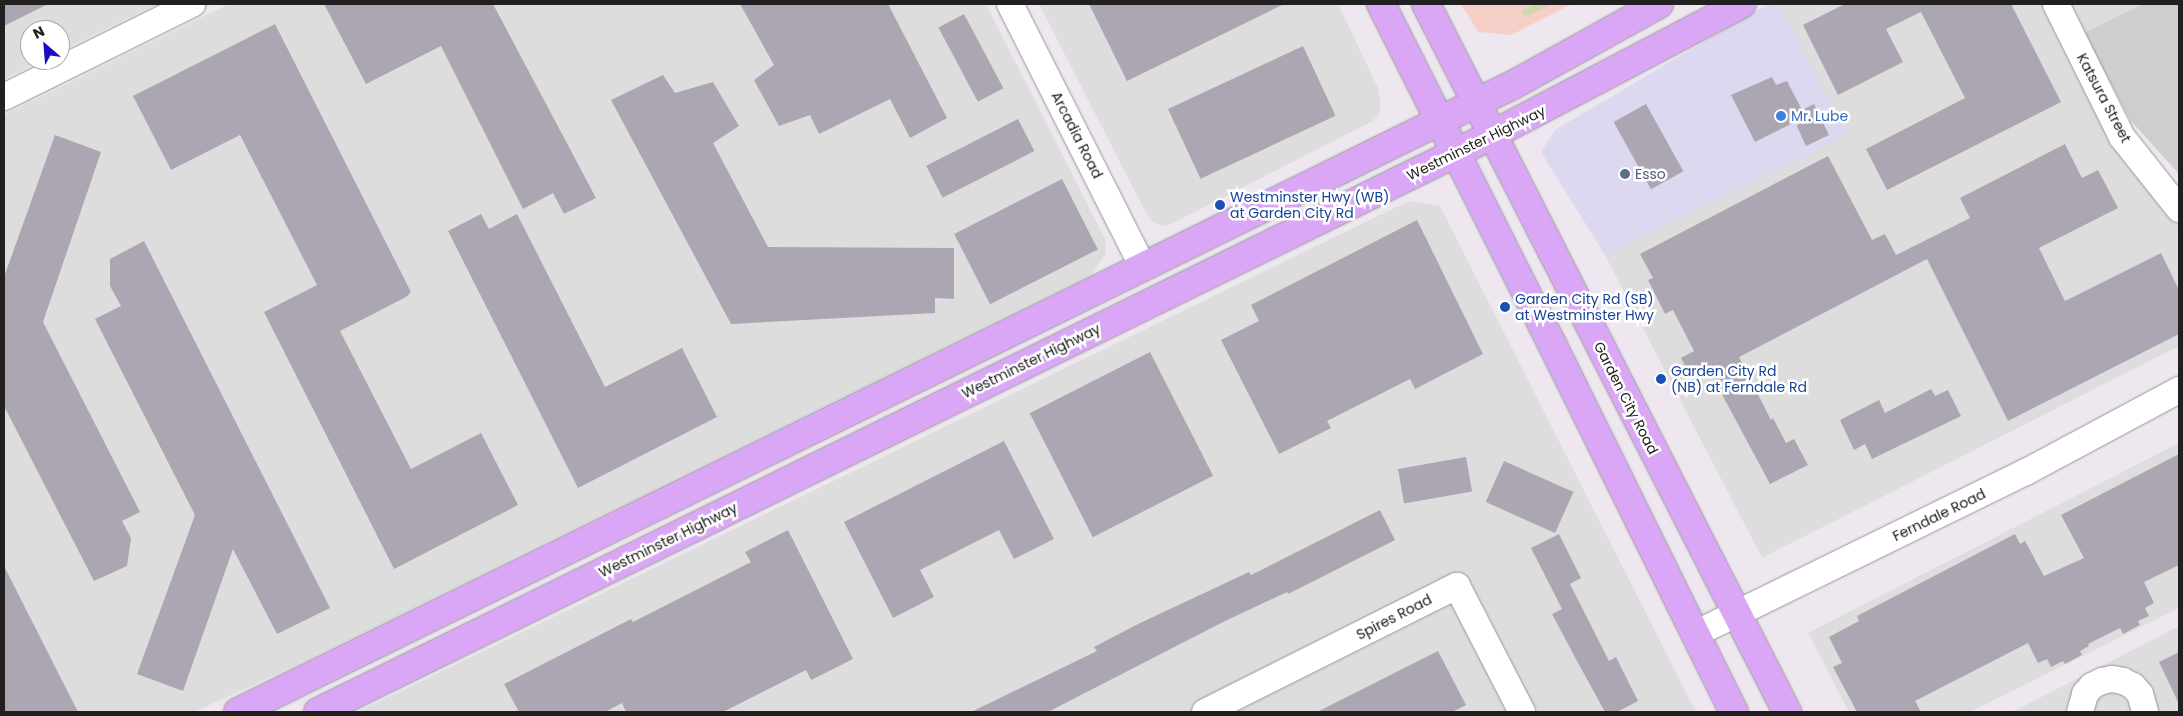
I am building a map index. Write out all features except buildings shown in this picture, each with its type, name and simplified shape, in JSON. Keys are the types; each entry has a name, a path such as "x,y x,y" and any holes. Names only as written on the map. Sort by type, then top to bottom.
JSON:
{"main road":[{"path":"1381,4 1457,152 1734,712"},
{"name":"Garden City Road","path":"1426,4 1787,712"},
{"path":"238,712 1523,80 1659,4"},
{"name":"Westminster Highway","path":"318,712 1492,135 1742,4"}],"street":[{"path":"4,96 192,4"},
{"name":"Arcadia Road","path":"1010,4 1143,266"},
{"name":"Katsura Street","path":"2056,4 2122,137 2179,210"},
{"name":"Ferndale Road","path":"1695,634 2034,468 2179,390"},
{"name":"Spires Road","path":"1205,712 1457,586 1522,712"},
{"path":"2080,712 2082,699 2092,686 2112,679 2123,681 2133,686 2140,694 2145,712"}],"shaded area":[{"path":"4,4 157,4 70,46 70,20 20,20 20,70 22,70 4,79"},
{"path":"229,4 986,4 1105,239 1106,253 1091,275 295,666 194,712 4,712 4,115"},
{"path":"1039,4 1338,4 1378,88 1381,104 1379,115 1371,122 1171,224 1163,226 1154,223 1146,213"},
{"path":"1461,4 1572,4 1511,35 1478,32"},
{"path":"1768,4 1779,4 1847,135 1605,255 1541,152 1555,130"},
{"path":"1779,4 2042,4 2118,138 2179,225 2179,346 1762,558 1605,255 1847,135"},
{"path":"2069,4 2143,4 2084,33"},
{"path":"2143,4 2179,4 2179,174 2131,121 2084,33"},
{"path":"1409,201 1440,206 1696,712 358,712"},
{"path":"2179,443 2179,608 1970,712 1849,712 1808,633"},
{"path":"2179,626 2179,712 2012,712"}],"waterway":[{"path":"1525,12 1543,4"}],"place":[{"name":"Mr. Lube","path":"1781,116"},
{"name":"Esso","path":"1625,174"},
{"name":"Westminster Hwy (WB) at Garden City Rd","path":"1220,205"},
{"name":"Garden City Rd (SB) at Westminster Hwy","path":"1505,307"},
{"name":"Garden City Rd (NB) at Ferndale Rd","path":"1661,379"}]}
